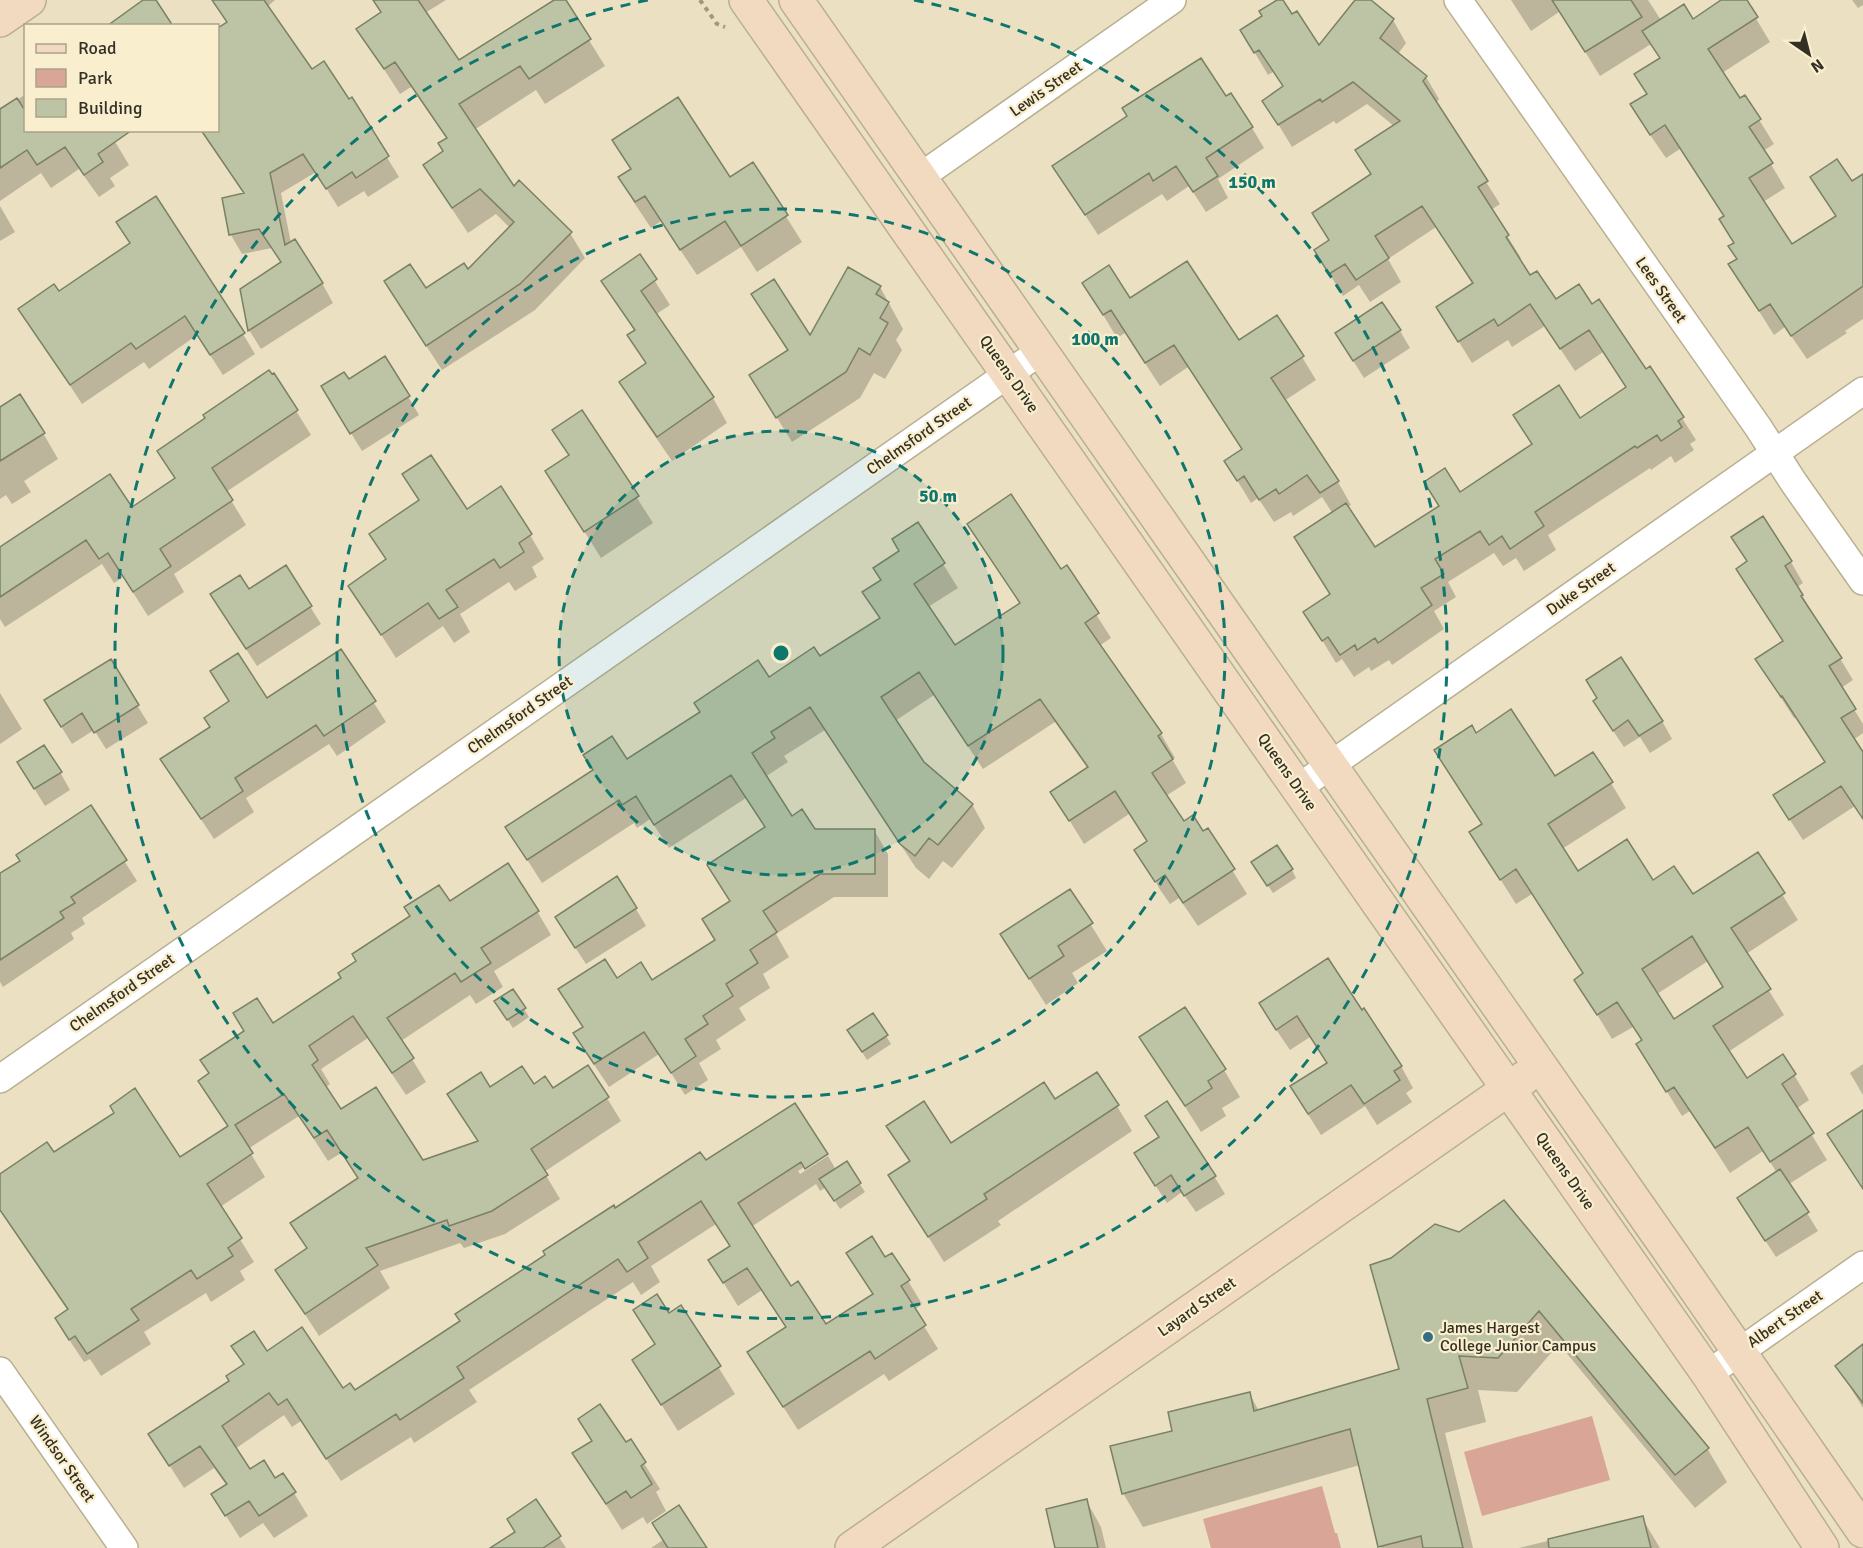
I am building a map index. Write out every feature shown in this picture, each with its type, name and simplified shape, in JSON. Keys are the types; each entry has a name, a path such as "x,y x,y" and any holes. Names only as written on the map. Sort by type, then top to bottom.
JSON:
{"main road":[{"path":"0,20 29,0"},
{"name":"Queens Drive","path":"746,0 1708,1374 1822,1548"},
{"path":"796,0 1542,1066 1863,1532"},
{"name":"Layard Street","path":"852,1548 1542,1066"}],"street":[{"name":"Lewis Street","path":"920,177 1172,0"},
{"name":"Lees Street","path":"1458,0 1863,582"},
{"name":"Chelmsford Street","path":"0,1079 1041,351"},
{"name":"Duke Street","path":"1298,788 1863,391"},
{"name":"Albert Street","path":"1708,1374 1863,1265"},
{"name":"Windsor Street","path":"0,1371 124,1548"}],"path":[{"path":"701,0 717,24 729,29"}],"green space":[{"path":"1592,1416 1610,1480 1482,1516 1464,1452"},
{"path":"1322,1486 1341,1548 1211,1548 1203,1519"}],"building":[{"path":"143,0 156,0 172,24 110,24"},
{"path":"212,0 264,0 312,69 324,61 349,99 352,97 389,156 356,178 352,172 326,189 303,154 270,173 285,245 295,239 323,283 248,331 240,289 281,262 259,229 229,235 222,198 244,193 202,132 219,132 219,27 227,22"},
{"path":"373,0 418,0 459,60 554,0 566,0 591,39 529,79 520,66 459,104 514,186 519,180 572,232 520,284 426,346 384,281 410,264 426,288 464,263 468,269 514,222 480,189 452,208 423,165 443,151 438,143 447,138 395,62 384,69 356,29 381,12"},
{"path":"1277,0 1283,0 1292,14 1297,11 1319,45 1355,0 1371,0 1394,19 1380,38 1427,76 1423,81 1488,181 1478,187 1509,235 1506,237 1530,275 1537,271 1556,299 1579,284 1592,304 1599,299 1646,369 1650,366 1684,417 1678,421 1682,427 1661,441 1657,435 1637,448 1635,446 1535,512 1544,526 1510,549 1502,536 1489,545 1480,531 1435,559 1444,574 1421,588 1432,605 1378,643 1375,638 1357,650 1355,645 1340,655 1328,637 1322,641 1303,612 1330,594 1294,537 1346,503 1375,547 1439,506 1424,482 1445,468 1460,492 1532,444 1513,415 1559,385 1580,418 1626,387 1589,330 1560,349 1530,304 1498,326 1494,319 1458,342 1436,307 1473,283 1422,206 1375,236 1389,258 1356,280 1345,264 1329,274 1314,250 1329,240 1312,213 1371,174 1355,150 1400,121 1353,82 1322,102 1320,99 1278,125 1262,101 1283,86 1259,50 1254,53 1240,30 1262,16 1259,11"},
{"path":"1552,0 1631,0 1642,17 1585,52"},
{"path":"1721,0 1747,0 1758,17 1708,49 1740,98 1745,95 1761,119 1749,127 1773,163 1749,178 1792,244 1836,216 1810,177 1837,159 1852,181 1863,174 1863,286 1791,336 1770,304 1759,311 1728,264 1737,259 1728,246 1734,243 1719,219 1724,216 1665,125 1650,135 1630,104 1647,94 1634,74 1660,58 1642,31 1684,4 1693,19"},
{"path":"1201,58 1226,96 1231,93 1253,127 1206,158 1218,176 1193,192 1176,166 1153,181 1149,173 1085,215 1052,166 1127,116 1122,108"},
{"path":"678,97 730,177 753,162 788,215 741,246 725,221 680,250 645,196 635,202 618,177 631,169 612,140"},
{"path":"17,98 24,109 24,132 129,132 98,154 103,162 84,175 65,147 37,165 27,150 0,168 0,109"},
{"path":"156,196 245,333 210,355 185,316 136,349 131,343 70,385 18,309 54,284 59,291 130,243 116,222"},
{"path":"640,254 657,279 641,291 714,397 657,437 619,382 646,363 627,335 635,330 601,281"},
{"path":"1187,261 1239,340 1277,315 1304,356 1271,378 1339,481 1320,493 1307,475 1279,494 1276,489 1259,500 1244,476 1237,481 1224,461 1242,449 1174,345 1145,363 1111,310 1103,315 1082,283 1109,265 1130,298"},
{"path":"848,267 881,286 876,294 889,302 880,318 888,323 870,355 859,348 846,372 776,418 749,375 788,350 751,294 774,279 810,335"},
{"path":"1382,302 1401,330 1353,361 1335,333"},
{"path":"385,356 410,396 350,434 321,386 344,372 349,379"},
{"path":"269,370 272,374 274,373 298,410 212,468 233,500 160,549 171,566 133,592 108,553 99,559 86,540 0,597 0,547 110,474 132,507 175,478 157,451 205,418 203,415"},
{"path":"20,394 45,433 0,461 0,407"},
{"path":"582,410 639,496 584,532 545,471 569,455 552,430"},
{"path":"431,455 467,509 501,486 532,534 519,543 524,552 500,568 494,559 446,590 458,607 439,619 428,603 381,635 348,586 386,559 369,534 419,500 402,474"},
{"path":"1011,494 1061,569 1067,565 1099,613 1085,623 1162,733 1158,736 1173,759 1152,773 1184,821 1193,815 1203,831 1208,828 1235,869 1183,903 1165,875 1155,882 1134,850 1147,841 1115,791 1069,821 1050,792 1088,767 1040,699 968,746 919,672 881,697 924,762 973,804 938,845 929,838 915,856 900,844 810,707 771,732 775,738 752,753 792,816 802,809 815,829 875,829 875,874 820,874 763,911 777,932 750,950 758,963 726,984 733,996 703,1016 708,1024 685,1039 696,1056 671,1073 644,1032 594,1064 573,1033 583,1027 558,989 605,959 617,978 641,962 652,980 715,940 702,919 730,901 707,865 765,827 731,775 654,825 636,796 622,805 619,800 527,860 505,827 593,770 583,755 612,736 627,759 700,712 694,703 758,660 769,677 814,647 820,656 880,618 862,592 881,580 873,568 899,551 892,539 918,522 945,563 914,584 955,645 1020,603 967,524"},
{"path":"1763,516 1792,561 1785,566 1803,595 1801,596 1842,658 1829,666 1856,709 1841,718 1863,752 1863,819 1841,786 1789,820 1773,795 1825,762 1755,659 1783,641 1736,569 1747,561 1731,537"},
{"path":"286,565 312,606 246,649 210,594 240,575 249,589"},
{"path":"341,649 376,701 324,736 316,725 235,778 243,791 201,819 160,759 210,727 204,718 229,701 210,671 238,653 267,698"},
{"path":"1621,657 1663,721 1639,736 1628,720 1613,731 1593,701 1597,698 1586,680"},
{"path":"111,659 139,705 94,733 82,713 61,727 44,700"},
{"path":"1511,709 1555,776 1593,752 1613,782 1548,824 1578,871 1627,839 1653,880 1674,866 1693,894 1758,852 1785,893 1731,928 1771,989 1713,1026 1747,1078 1783,1054 1796,1074 1782,1084 1814,1133 1770,1162 1748,1127 1715,1148 1674,1087 1666,1092 1636,1044 1642,1040 1617,1002 1597,1015 1574,980 1583,973 1516,869 1500,880 1469,832 1482,824 1434,750 1472,725 1476,733","holes":["1692,936 1723,987 1674,1019 1642,969"]},
{"path":"44,745 62,772 34,789 17,762"},
{"path":"91,805 127,860 71,897 75,903 60,912 64,918 0,960 0,873 20,861 16,855"},
{"path":"1277,845 1293,869 1267,886 1251,862"},
{"path":"508,863 539,911 481,948 491,963 461,982 455,973 387,1018 414,1058 392,1073 353,1016 309,1046 318,1060 312,1065 341,1109 376,1087 423,1160 478,1141 447,1094 481,1072 490,1087 522,1066 534,1084 545,1076 553,1088 588,1065 609,1097 531,1149 548,1175 492,1211 449,1226 447,1220 366,1248 378,1265 305,1314 275,1270 307,1248 290,1223 358,1178 327,1130 314,1138 284,1094 235,1125 253,1153 207,1184 242,1238 228,1248 233,1256 197,1279 191,1270 131,1309 139,1320 87,1354 75,1336 69,1340 55,1318 68,1309 0,1210 0,1174 47,1142 54,1152 114,1113 110,1106 135,1088 180,1157 228,1126 198,1081 209,1073 200,1060 244,1031 233,1013 257,998 273,1023 341,978 338,973 356,961 352,954 410,916 404,907 439,885 450,901"},
{"path":"617,876 637,908 575,948 555,917"},
{"path":"1070,889 1093,923 1058,946 1064,956 1029,979 1000,934"},
{"path":"1328,958 1402,1066 1394,1071 1400,1080 1364,1104 1351,1085 1308,1114 1290,1086 1327,1063 1297,1016 1276,1030 1259,1003"},
{"path":"513,989 526,1008 507,1020 494,1001"},
{"path":"1185,1007 1226,1069 1208,1081 1212,1088 1185,1106 1139,1037"},
{"path":"873,1013 888,1035 862,1052 847,1030"},
{"path":"1097,1072 1119,1105 984,1194 987,1199 928,1237 888,1175 910,1161 886,1126 924,1101 951,1143 1044,1082 1055,1099"},
{"path":"1167,1101 1216,1176 1184,1196 1171,1175 1155,1186 1134,1153 1159,1137 1145,1116"},
{"path":"795,1103 828,1154 805,1169 801,1162 738,1203 791,1286 798,1281 826,1324 873,1294 846,1253 872,1236 885,1257 892,1253 910,1280 901,1286 926,1325 875,1359 870,1351 783,1407 747,1352 786,1327 747,1268 723,1283 708,1260 730,1246 701,1201 638,1242 648,1258 627,1272 618,1259 457,1367 464,1378 400,1420 396,1414 326,1459 287,1399 278,1405 269,1393 222,1426 250,1469 264,1460 275,1478 283,1473 296,1492 259,1516 249,1501 225,1516 211,1494 227,1484 200,1446 169,1466 148,1434 229,1381 226,1376 244,1364 231,1346 254,1331 267,1351 302,1327 343,1388 350,1383 355,1390 460,1321 455,1314 545,1255 543,1251 614,1205 615,1208 700,1152 706,1160"},
{"path":"1863,1110 1863,1189 1827,1134"},
{"path":"847,1161 861,1183 834,1201 819,1179"},
{"path":"1780,1169 1809,1212 1765,1241 1737,1198"},
{"path":"1504,1200 1709,1448 1675,1475 1539,1311 1498,1358 1459,1356 1468,1388 1427,1399 1463,1548 1423,1548 1421,1536 1378,1547 1350,1429 1122,1494 1110,1446 1172,1431 1168,1412 1250,1392 1254,1411 1399,1369 1370,1265 1391,1258 1435,1224 1459,1232"},
{"path":"657,1294 669,1313 681,1305 721,1366 661,1405 632,1360 655,1344 633,1310"},
{"path":"1863,1344 1863,1403 1835,1366"},
{"path":"600,1404 626,1442 631,1439 646,1462 641,1466 652,1484 631,1498 626,1491 606,1504 572,1453 592,1441 578,1419"},
{"path":"536,1499 561,1536 543,1548 490,1548 515,1532 507,1519"},
{"path":"1087,1499 1098,1548 1055,1548 1046,1509"},
{"path":"679,1505 707,1548 668,1548 652,1523"},
{"path":"1643,1516 1651,1548 1549,1548 1548,1539"}],"place":[{"name":"James Hargest College Junior Campus","path":"1428,1337"}]}
